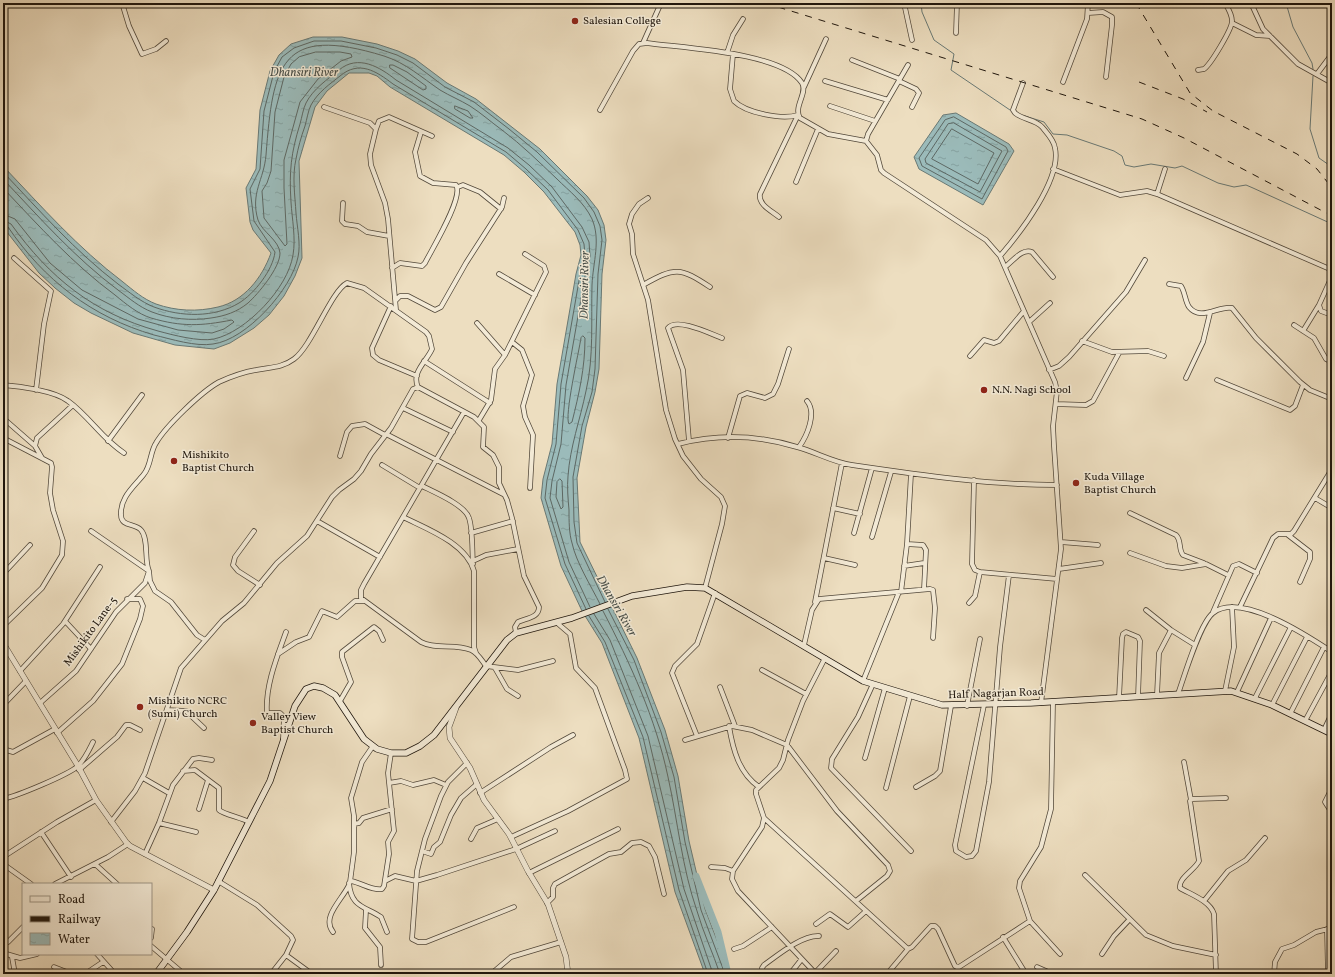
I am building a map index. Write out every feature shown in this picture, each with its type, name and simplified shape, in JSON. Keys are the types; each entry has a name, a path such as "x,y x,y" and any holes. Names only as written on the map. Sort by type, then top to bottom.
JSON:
{"main road":[{"name":"Half Nagarjan Road","path":"516,633 572,618 632,596 687,587 705,588 863,681 942,705 967,706 1053,702 1225,691 1237,692 1255,698 1332,734"},
{"path":"156,974 214,890 270,781 295,706 306,689 314,686 323,688 340,701 360,733 373,746 392,753 406,753 420,746 434,735 486,666 507,640 516,633"}],"street":[{"path":"122,3 129,26 142,54 156,49 166,41"},
{"path":"600,110 633,51 643,42 661,3"},
{"path":"904,3 912,40"},
{"path":"956,33 957,3"},
{"path":"1063,82 1088,13 1088,3"},
{"path":"1198,70 1204,69 1210,64 1232,23 1231,15 1225,3"},
{"path":"1250,3 1260,24 1298,64 1332,83"},
{"path":"1088,13 1103,12 1112,16 1106,77"},
{"path":"726,53 733,35 743,19"},
{"path":"1232,23 1256,35 1270,36"},
{"path":"779,217 760,201 760,194 798,115 803,87 826,39"},
{"path":"643,42 756,58 792,74 800,81 803,87"},
{"path":"733,54 730,90 731,98 737,105 777,117 791,117 798,115"},
{"path":"1316,74 1332,54"},
{"path":"852,60 916,89 919,93 912,107"},
{"path":"866,141 875,121 908,65"},
{"path":"825,81 888,100"},
{"path":"1000,256 1028,221 1043,194 1053,169 1056,155 1054,143 1038,124 1019,117 1013,110 1022,83"},
{"path":"830,106 875,121"},
{"path":"324,108 370,122 376,129"},
{"path":"798,115 800,118 818,129 843,138 866,141 877,155 881,170 884,173 986,240 1000,256 1049,370 1057,390 1053,426 1061,542 1059,569 1041,702"},
{"path":"396,310 385,203 371,165 370,154 376,129 380,120 389,117 432,136"},
{"path":"796,182 818,129"},
{"path":"421,132 416,152 420,176 427,182 452,184 458,187 463,185 480,192 501,210"},
{"path":"1053,169 1120,194 1147,191 1157,194 1332,270"},
{"path":"1157,194 1165,169"},
{"path":"392,268 400,263 422,266 426,263 454,208 458,187"},
{"path":"396,301 400,296 406,295 435,310 441,307 466,264 501,210 504,198"},
{"path":"648,198 639,204 632,214 629,224 633,254 648,300 666,410 678,444 694,470 721,497 725,506 722,524 705,588"},
{"path":"342,203 342,221 345,224 358,226 367,232 389,236"},
{"path":"1005,267 1023,252 1029,251 1032,252 1053,277"},
{"path":"479,420 490,403 495,369 512,342 547,270 544,266 525,254"},
{"path":"14,258 51,291 44,324 36,390"},
{"path":"1049,370 1063,363 1126,292 1145,260"},
{"path":"643,285 662,275 676,271 693,276 710,288"},
{"path":"499,274 535,295"},
{"path":"1303,331 1319,305 1332,276"},
{"path":"205,640 196,635 171,602 155,591 150,581 149,571 146,565 146,550 142,530 125,523 122,520 121,513 124,499 147,470 156,443 184,411 219,382 255,370 282,366 295,359 316,329 337,292 345,284 362,287 392,306 429,336 432,349 424,361 415,381 418,386 479,420 484,427 484,449 493,455 499,467 498,480 513,521 518,550 526,580 535,596 539,611 532,617 518,622 515,627 516,633"},
{"path":"1169,284 1180,286 1192,310 1210,313 1225,307 1232,308 1256,338 1304,385 1310,390 1332,399"},
{"path":"1029,322 1050,303"},
{"path":"1319,305 1321,310 1332,315"},
{"path":"392,306 372,348 373,355 379,360 417,376"},
{"path":"970,356 984,340 994,343 997,342 1024,311"},
{"path":"1186,378 1202,344 1210,313"},
{"path":"477,323 505,355"},
{"path":"689,441 683,370 668,328 675,324 682,324 722,338"},
{"path":"1294,325 1314,338 1326,359 1332,362"},
{"path":"1332,332 1332,339"},
{"path":"1082,341 1101,349 1119,353 1148,351 1164,356"},
{"path":"512,342 522,350 532,375 523,406 525,417 534,435 530,488"},
{"path":"728,438 740,396 747,393 765,398 773,394 778,384 789,350"},
{"path":"1056,404 1086,405 1093,401 1119,353"},
{"path":"424,361 490,403"},
{"path":"1217,380 1290,410 1295,406 1304,385"},
{"path":"3,385 36,390 60,396 73,405 108,441 124,453"},
{"path":"111,822 143,778 181,668 222,621 244,603 260,585 276,563 307,536 324,509 339,490 358,475 386,435 413,389 418,386"},
{"path":"108,441 142,395"},
{"path":"799,447 806,436 812,412 811,405 807,401"},
{"path":"35,446 36,440 40,435 73,405"},
{"path":"403,408 453,432"},
{"path":"464,412 361,590 361,598 426,645 466,649 476,654"},
{"path":"3,418 35,446 42,458"},
{"path":"340,456 347,432 352,426 365,424 503,494"},
{"path":"678,444 689,441 750,436 799,447 842,463 890,472 974,480 1057,485"},
{"path":"3,438 33,455 49,461 52,467 51,500 63,541 63,551 56,566 42,588 3,626"},
{"path":"1332,440 1330,452 1332,458"},
{"path":"804,645 815,603 842,463"},
{"path":"382,465 464,510 469,518 474,571 474,648 476,654 486,666 523,670 553,661"},
{"path":"854,533 872,468"},
{"path":"1287,535 1294,531 1332,469"},
{"path":"872,537 890,472"},
{"path":"863,681 900,592 907,544 911,474"},
{"path":"974,480 972,564 974,570 980,572 1057,579"},
{"path":"1315,498 1332,508"},
{"path":"833,508 860,514"},
{"path":"1130,513 1176,535 1179,538 1180,548 1183,555 1228,575"},
{"path":"403,517 454,545 470,560 474,571"},
{"path":"317,521 380,557"},
{"path":"471,533 513,521"},
{"path":"91,531 149,571"},
{"path":"254,531 235,557 234,565 238,571 260,585"},
{"path":"1240,607 1273,538 1278,534 1287,535 1310,552 1310,559 1300,582"},
{"path":"1061,542 1098,545"},
{"path":"907,544 923,545 926,550 924,563 924,589"},
{"path":"3,574 30,545"},
{"path":"473,561 486,555 518,550"},
{"path":"1130,553 1166,566 1182,568 1206,564"},
{"path":"824,558 855,564"},
{"path":"904,566 924,563"},
{"path":"1059,569 1101,563"},
{"path":"1178,694 1195,645 1213,613 1233,566 1236,564 1257,573"},
{"path":"20,672 65,621 100,567"},
{"name":"Mishikito Lane-5","path":"40,703 76,671 116,612 127,599 143,586 149,571"},
{"path":"969,603 975,596 980,572"},
{"path":"984,705 955,845 956,851 966,857 974,854 981,829 989,782 995,704 1009,575"},
{"path":"815,603 819,599 930,589 934,593 936,608 933,638"},
{"path":"697,736 672,673 675,666 697,644 715,593"},
{"path":"3,749 13,752 56,731 94,701 122,664 136,632 143,610 142,602 140,599 127,599"},
{"path":"278,654 296,642 309,636 322,611 337,617 355,601 365,602"},
{"path":"1225,691 1234,647 1232,607"},
{"path":"1213,613 1222,608 1240,607 1291,627 1332,652"},
{"path":"1146,610 1171,630 1195,645"},
{"path":"1237,692 1271,618"},
{"path":"65,621 91,648"},
{"path":"511,837 568,811 627,779 595,688 576,668 570,634 556,622"},
{"path":"1255,698 1291,627"},
{"path":"340,701 351,682 342,657 342,652 372,628 378,628 383,640"},
{"path":"1156,695 1158,653 1171,630"},
{"path":"282,743 284,717 280,713 267,713 267,707 269,689 278,654 286,632"},
{"path":"1119,698 1122,638 1123,634 1126,632 1132,633 1140,641 1138,697"},
{"path":"1272,705 1307,637"},
{"path":"967,706 980,639"},
{"path":"3,643 40,703 96,800 128,844 214,890"},
{"path":"1290,714 1324,647"},
{"path":"825,658 806,694 779,768 756,790 756,794 764,818 908,949"},
{"path":"495,668 507,689 518,696"},
{"path":"762,670 806,694"},
{"path":"1305,721 1332,671"},
{"path":"3,705 26,681"},
{"path":"873,684 858,717 832,759 831,768 911,850"},
{"path":"720,687 735,726"},
{"path":"865,758 885,688"},
{"path":"886,788 910,696"},
{"path":"1053,702 1051,802 1049,822 1040,851 1019,886 1030,921 1060,954"},
{"path":"457,705 449,727 449,735 467,763 484,800 511,837 529,873 547,903 566,957 568,974"},
{"path":"916,787 935,776 940,770 951,706"},
{"path":"167,710 186,711 204,728"},
{"path":"1324,730 1332,713"},
{"path":"3,799 18,795 78,768 117,737 126,725 130,725 140,730"},
{"path":"729,726 736,758 748,778 759,787"},
{"path":"685,740 729,726 735,726 752,730 787,745 837,811 888,865 890,871 884,879 856,901"},
{"path":"480,793 551,747 573,736"},
{"path":"78,768 93,742"},
{"path":"333,932 328,926 328,919 344,897 349,884 354,852 352,794 358,781 362,762 373,746"},
{"path":"349,884 363,883 373,889 380,890 383,888 389,854 388,842 394,831 388,770 392,753"},
{"path":"145,854 159,823 169,793 183,771 195,758 212,760"},
{"path":"1184,762 1191,800 1199,861 1179,886 1180,888 1204,901 1213,909 1216,974"},
{"path":"467,763 446,785 422,851 416,881 411,936 415,941 426,942 514,907"},
{"path":"183,771 195,770 220,791 220,811 249,822"},
{"path":"143,778 169,793"},
{"path":"199,809 208,780"},
{"path":"389,783 401,781 413,785 434,780 446,785"},
{"path":"422,851 431,854 434,847 440,842 451,814 461,798 477,784"},
{"path":"1332,788 1325,802 1332,813"},
{"path":"1191,800 1226,798"},
{"path":"3,858 41,832 96,800"},
{"path":"354,824 359,823 363,818 392,809"},
{"path":"764,818 762,827 733,871 732,879 735,887 815,974 836,951"},
{"path":"470,839 477,828 498,819"},
{"path":"159,823 196,832"},
{"path":"529,873 618,829"},
{"path":"385,880 398,876 407,880 416,881 516,848 555,831"},
{"path":"41,832 70,877"},
{"path":"1204,901 1228,871 1246,860 1265,838"},
{"path":"547,903 553,898 552,888 555,884 609,854 623,851 634,842 641,842 648,846 655,857 664,894"},
{"path":"57,883 95,864 128,844"},
{"path":"3,864 30,883"},
{"path":"95,864 116,883"},
{"path":"711,867 725,868 733,871"},
{"path":"1085,875 1129,920 1146,934 1156,940 1180,948 1216,955"},
{"path":"218,881 256,905 291,936 293,940 286,955 271,974"},
{"path":"349,884 352,897 366,910 381,916 387,932"},
{"path":"366,910 365,928 380,947 381,965"},
{"path":"816,924 830,914 848,927 866,911"},
{"path":"1102,954 1114,936 1129,920"},
{"path":"957,967 962,966 1030,921"},
{"path":"886,974 931,926 935,926 960,974"},
{"path":"734,949 743,946 772,927"},
{"path":"3,943 8,942 22,928"},
{"path":"1274,974 1275,962 1282,949 1294,945 1316,932 1332,928"},
{"path":"1327,929 1328,974"},
{"path":"764,974 762,968 764,965 790,947 810,937 819,936"},
{"path":"1004,937 1026,974"},
{"path":"491,974 512,957 561,942"},
{"path":"152,947 184,974"},
{"path":"3,953 12,957 20,958 32,955"},
{"path":"98,955 115,974"},
{"path":"286,955 312,974"},
{"path":"12,957 15,974"},
{"path":"790,974 801,960"},
{"path":"85,974 103,962"},
{"path":"1037,966 1053,974"},
{"path":"54,968 72,974"}],"water":[{"name":"Dhansiri River","path":"313,37 342,37 377,44 415,59 447,83 476,99 540,149 587,196 598,210 604,225 606,240 602,274 599,369 586,427 577,478 580,542 637,658 665,730 678,776 689,841 705,909 730,974 705,974 675,892 639,738 602,643 582,611 561,566 541,498 543,479 552,444 557,384 576,274 581,255 580,245 575,232 544,192 504,155 390,87 377,76 369,73 349,73 327,91 315,107 299,161 302,258 295,276 284,296 269,315 254,328 230,343 214,349 175,345 133,333 91,313 74,303 39,273 3,227 3,166 60,226 106,269 147,300 171,308 194,310 210,309 236,300 251,287 263,271 271,253 253,230 250,222 246,188 256,169 260,110 270,71 279,55 291,44"},
{"path":"956,113 1009,144 1014,151 983,205 919,169 914,157 943,115"}],"waterway":[{"path":"921,3 922,12 934,40 954,54 951,70 1010,110"},
{"path":"1286,3 1293,27 1312,63 1313,69"},
{"path":"1313,76 1310,129 1319,158 1332,167"},
{"path":"1025,116 1044,122 1053,134 1067,135 1114,151 1122,156 1125,165 1134,167 1151,164 1175,168 1182,166 1218,183 1234,187 1246,185 1332,224"},
{"name":"Dhansiri River","path":"696,876 718,932 728,974"}],"railway":[{"path":"765,3 1142,119 1184,138 1332,216"},
{"path":"1136,3 1190,93 1213,111 1297,154 1317,169 1332,188"},
{"path":"1139,82 1183,99 1207,112"}],"place":[{"name":"Salesian College","path":"575,21"},
{"name":"N.N. Nagi School","path":"984,390"},
{"name":"Mishikito Baptist Church","path":"174,461"},
{"name":"Kuda Village Baptist Church","path":"1076,483"},
{"name":"Mishikito NCRC (Sumi) Church","path":"140,707"},
{"name":"Valley View Baptist Church","path":"253,723"}]}
